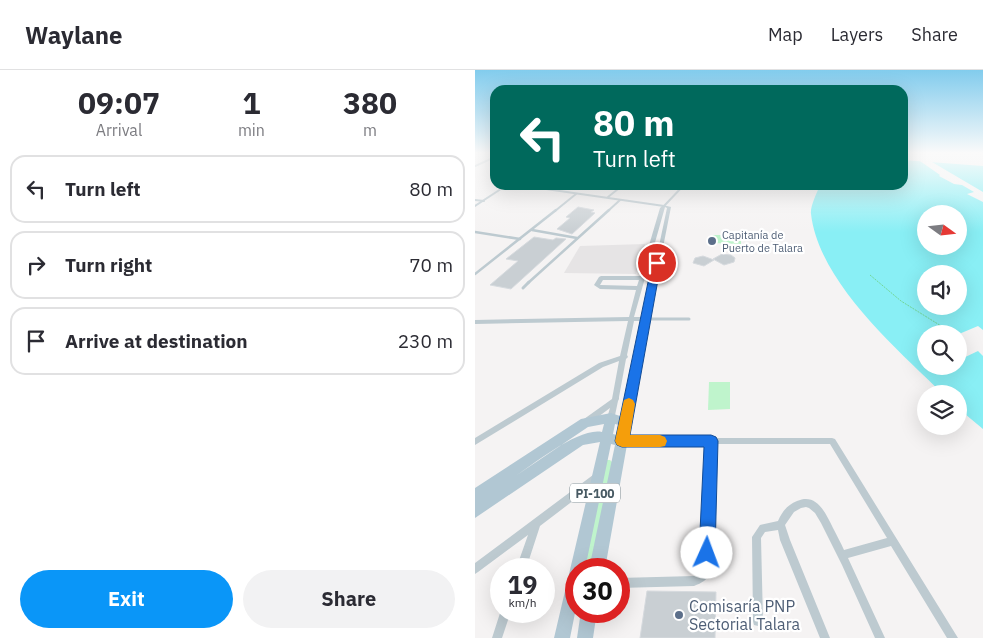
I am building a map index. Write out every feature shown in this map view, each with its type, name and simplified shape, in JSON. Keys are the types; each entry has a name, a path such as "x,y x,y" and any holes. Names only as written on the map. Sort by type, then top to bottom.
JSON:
{"main road":[{"path":"475,496 585,422 611,418 625,422"},
{"name":"PI-100","path":"579,558 611,418"},
{"name":"PI-100","path":"599,558 625,422"},
{"path":"475,512 580,440 597,436 622,441"},
{"name":"PI-100","path":"562,638 565,623"},
{"path":"585,638 587,623"}],"street":[{"path":"611,418 640,288 666,207"},
{"path":"625,422 666,207"},
{"path":"640,288 597,286 601,278 643,278"},
{"path":"475,322 632,320 645,318"},
{"path":"475,442 601,365 625,357"},
{"path":"585,422 616,399"},
{"path":"622,441 832,441 953,638"},
{"path":"630,583 694,581 701,578 706,572 711,441"},
{"path":"475,569 599,476"},
{"path":"825,638 785,540 781,525 786,513 792,506 811,505 819,510 880,638"},
{"path":"525,558 536,523"},
{"path":"758,621 755,541 763,528 781,525"},
{"path":"842,555 892,541"},
{"path":"497,638 502,623"}],"lane":[{"path":"475,206 500,190"},
{"path":"555,190 666,207 679,190"},
{"path":"608,197 617,190"},
{"path":"475,274 577,193"},
{"path":"475,200 483,201"},
{"path":"523,288 621,200"},
{"path":"531,230 578,238"},
{"path":"476,232 520,239"},
{"path":"645,318 689,319"}],"path":[{"path":"870,275 901,301 940,325"}],"shaded area":[{"path":"645,244 636,274 564,273 580,246"}],"green space":[{"path":"712,235 741,235 741,244 712,243"},
{"path":"709,382 730,382 730,409 708,410"},
{"path":"606,460 610,460 612,462 593,558 585,558"}],"water":[{"path":"908,180 983,180 983,429 967,416 967,385 934,385 924,375 967,375 967,325 917,325 917,369 883,335 844,289 828,264 817,239 811,211 818,190 908,190"}],"pier":[{"path":"946,180 962,180 983,192 983,202 967,194 974,192 962,185 954,184"},
{"path":"978,326 983,330 983,356 978,351 967,356 967,331"}],"building":[{"path":"578,207 594,210 591,212 595,213 572,234 557,229 570,218 566,217"},
{"path":"534,237 553,240 556,238 566,239 511,289 490,285 518,261 506,259"},
{"path":"722,254 731,255 735,258 734,262 724,265 713,259"},
{"path":"703,256 714,260 704,266 693,263 695,258"},
{"name":"Comisaría PNP Sectorial Talara","path":"647,591 716,592 715,638 640,638"}],"slow traffic":[{"path":"629,404 622,441 660,441"}],"place":[{"name":"Capitanía de Puerto de Talara","path":"712,241"},
{"name":"Comisaría PNP Sectorial Talara","path":"679,615"}],"route":[{"path":"657,263 622,441 711,441 707,553"}]}
